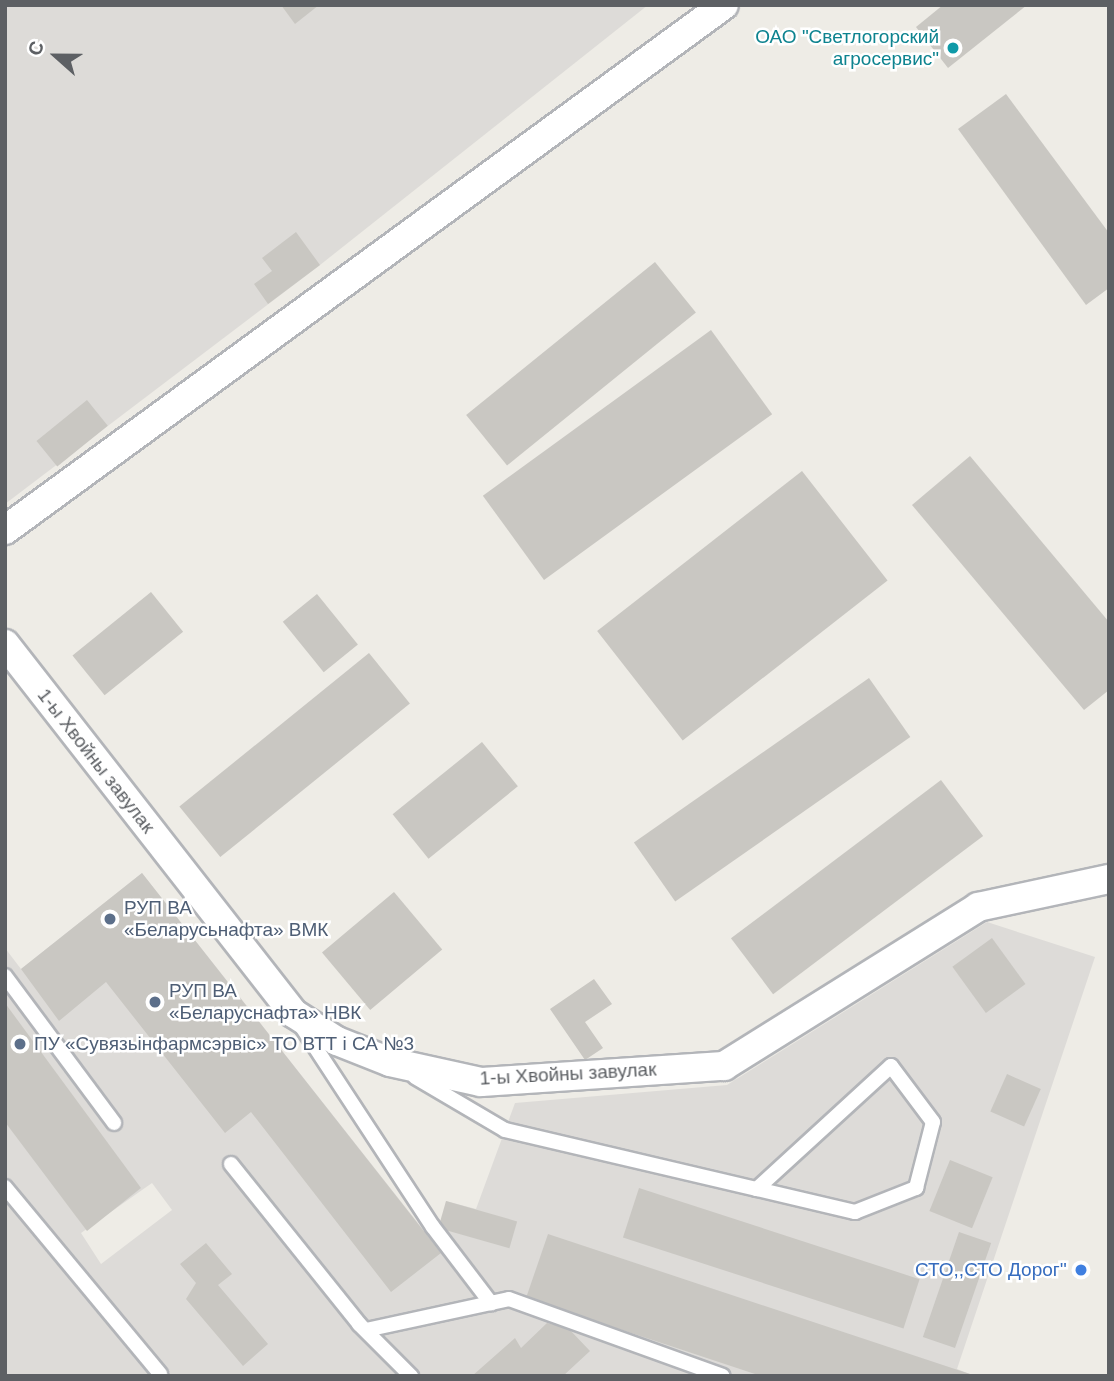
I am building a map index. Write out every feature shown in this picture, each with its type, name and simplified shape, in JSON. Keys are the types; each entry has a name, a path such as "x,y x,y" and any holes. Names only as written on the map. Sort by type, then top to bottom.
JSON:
{"street":[{"path":"5,530 724,5"},
{"name":"1-ы Хвойны завулак","path":"5,644 293,1013 337,1041 390,1062 481,1082 724,1066 978,906 1109,879"}],"lane":[{"path":"5,976 114,1123"},
{"path":"293,1013 433,1227 491,1303"},
{"path":"390,1062 505,1130 855,1212 916,1188 933,1122 891,1066 757,1189"},
{"path":"230,1164 366,1330 411,1376"},
{"path":"5,1187 160,1375"},
{"path":"366,1330 509,1299 723,1376"}],"shaded area":[{"path":"5,5 648,5 320,265 5,504"},
{"path":"142,873 425,1232 446,1218 446,1201 476,1209 515,1103 727,1085 987,922 1095,957 957,1369 975,1376 5,1376 5,948 21,969","holes":["152,1183 172,1210 101,1264 81,1233"]}],"building":[{"path":"281,5 319,5 295,24"},
{"name":"ОАО \"Светлогорский агросервис\"","path":"943,5 1027,5 948,68 916,27"},
{"path":"1006,94 1109,233 1109,288 1086,305 958,129"},
{"path":"296,232 320,265 268,304 254,284 272,271 262,258"},
{"path":"655,262 696,313 507,465 466,415"},
{"path":"711,330 772,414 544,580 483,496"},
{"path":"87,400 108,426 57,467 36,441"},
{"path":"970,456 1109,622 1109,690 1084,710 912,505"},
{"path":"802,471 888,581 683,741 597,631"},
{"path":"151,592 183,632 105,695 73,656"},
{"path":"317,594 358,645 324,672 283,622"},
{"path":"369,653 410,704 220,857 179,807"},
{"path":"869,678 910,737 675,902 634,843"},
{"path":"482,742 518,786 428,859 393,814"},
{"path":"941,780 983,836 773,994 731,938"},
{"path":"142,873 441,1253 391,1292 251,1112 225,1133 106,982 59,1021 21,969"},
{"path":"394,892 442,949 370,1010 322,952"},
{"path":"992,938 1026,984 986,1013 952,967"},
{"path":"594,979 612,1004 585,1022 603,1048 585,1060 550,1009"},
{"path":"5,1003 141,1188 87,1231 5,1122"},
{"path":"1007,1074 1041,1089 1024,1127 990,1111"},
{"path":"950,1160 993,1177 972,1228 929,1211"},
{"path":"639,1188 920,1279 903,1329 623,1237"},
{"path":"446,1201 517,1221 509,1248 438,1228"},
{"path":"959,1232 991,1243 955,1348 923,1337"},
{"path":"548,1234 973,1376 761,1376 526,1298"},
{"path":"206,1243 232,1274 218,1285 268,1344 243,1366 186,1299 196,1283 180,1264"},
{"path":"547,1323 569,1329 590,1351 563,1376 472,1376 515,1338 521,1348"}],"place":[{"name":"ОАО \"Светлогорский агросервис\"","path":"953,48"},
{"name":"РУП ВА «Беларусьнафта» ВМК","path":"110,919"},
{"name":"РУП ВА «Беларуснафта» НВК","path":"155,1002"},
{"name":"ПУ «Сувязьінфармсэрвіс» ТО ВТТ і СА №3","path":"20,1044"},
{"name":"СТО,,СТО Дорог''","path":"1081,1270"}]}
